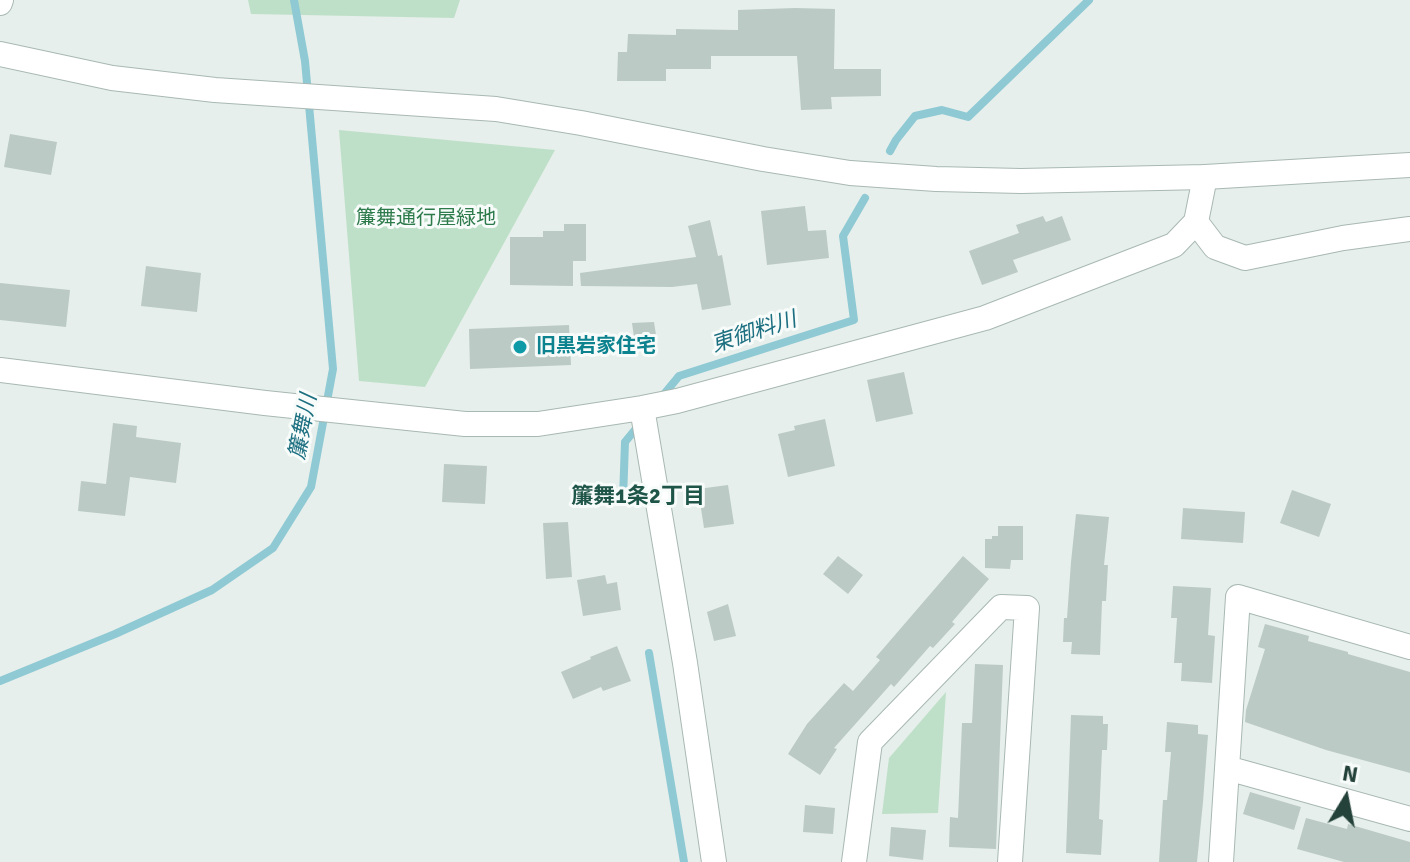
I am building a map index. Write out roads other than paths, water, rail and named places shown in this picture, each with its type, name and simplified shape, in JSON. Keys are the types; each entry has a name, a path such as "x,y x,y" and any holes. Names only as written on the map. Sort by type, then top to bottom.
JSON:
{"street":[{"path":"0,54 112,78 215,90 496,109 850,173 1021,181 1205,177 1410,165"},
{"path":"0,370 465,424 538,424 642,408 985,318 1174,245 1196,222 1205,177"},
{"path":"1196,222 1215,247 1245,258 1343,238 1410,229"},
{"path":"642,408 685,663 714,862"},
{"path":"1221,862 1238,597 1410,647"},
{"path":"854,862 870,742 1001,607 1027,608 1010,862"},
{"path":"1227,768 1410,819"}],"waterway":[{"name":"簾舞川","path":"0,681 212,590 273,548 311,487 333,369 305,61 294,0"},
{"name":"東御料川","path":"890,151 915,116 942,110 968,117 1089,0"},
{"name":"東御料川","path":"660,399 679,376 854,320 843,236 865,198"},
{"name":"東御料川","path":"623,499 625,442 639,425"},
{"name":"東御料川","path":"649,653 684,862"}],"place":[{"name":"旧黒岩家住宅","path":"520,347"}],"district":[{"name":"簾舞1条2丁目","path":"638,497"}],"park label":[{"name":"簾舞通行屋緑地","path":"426,219"}]}
